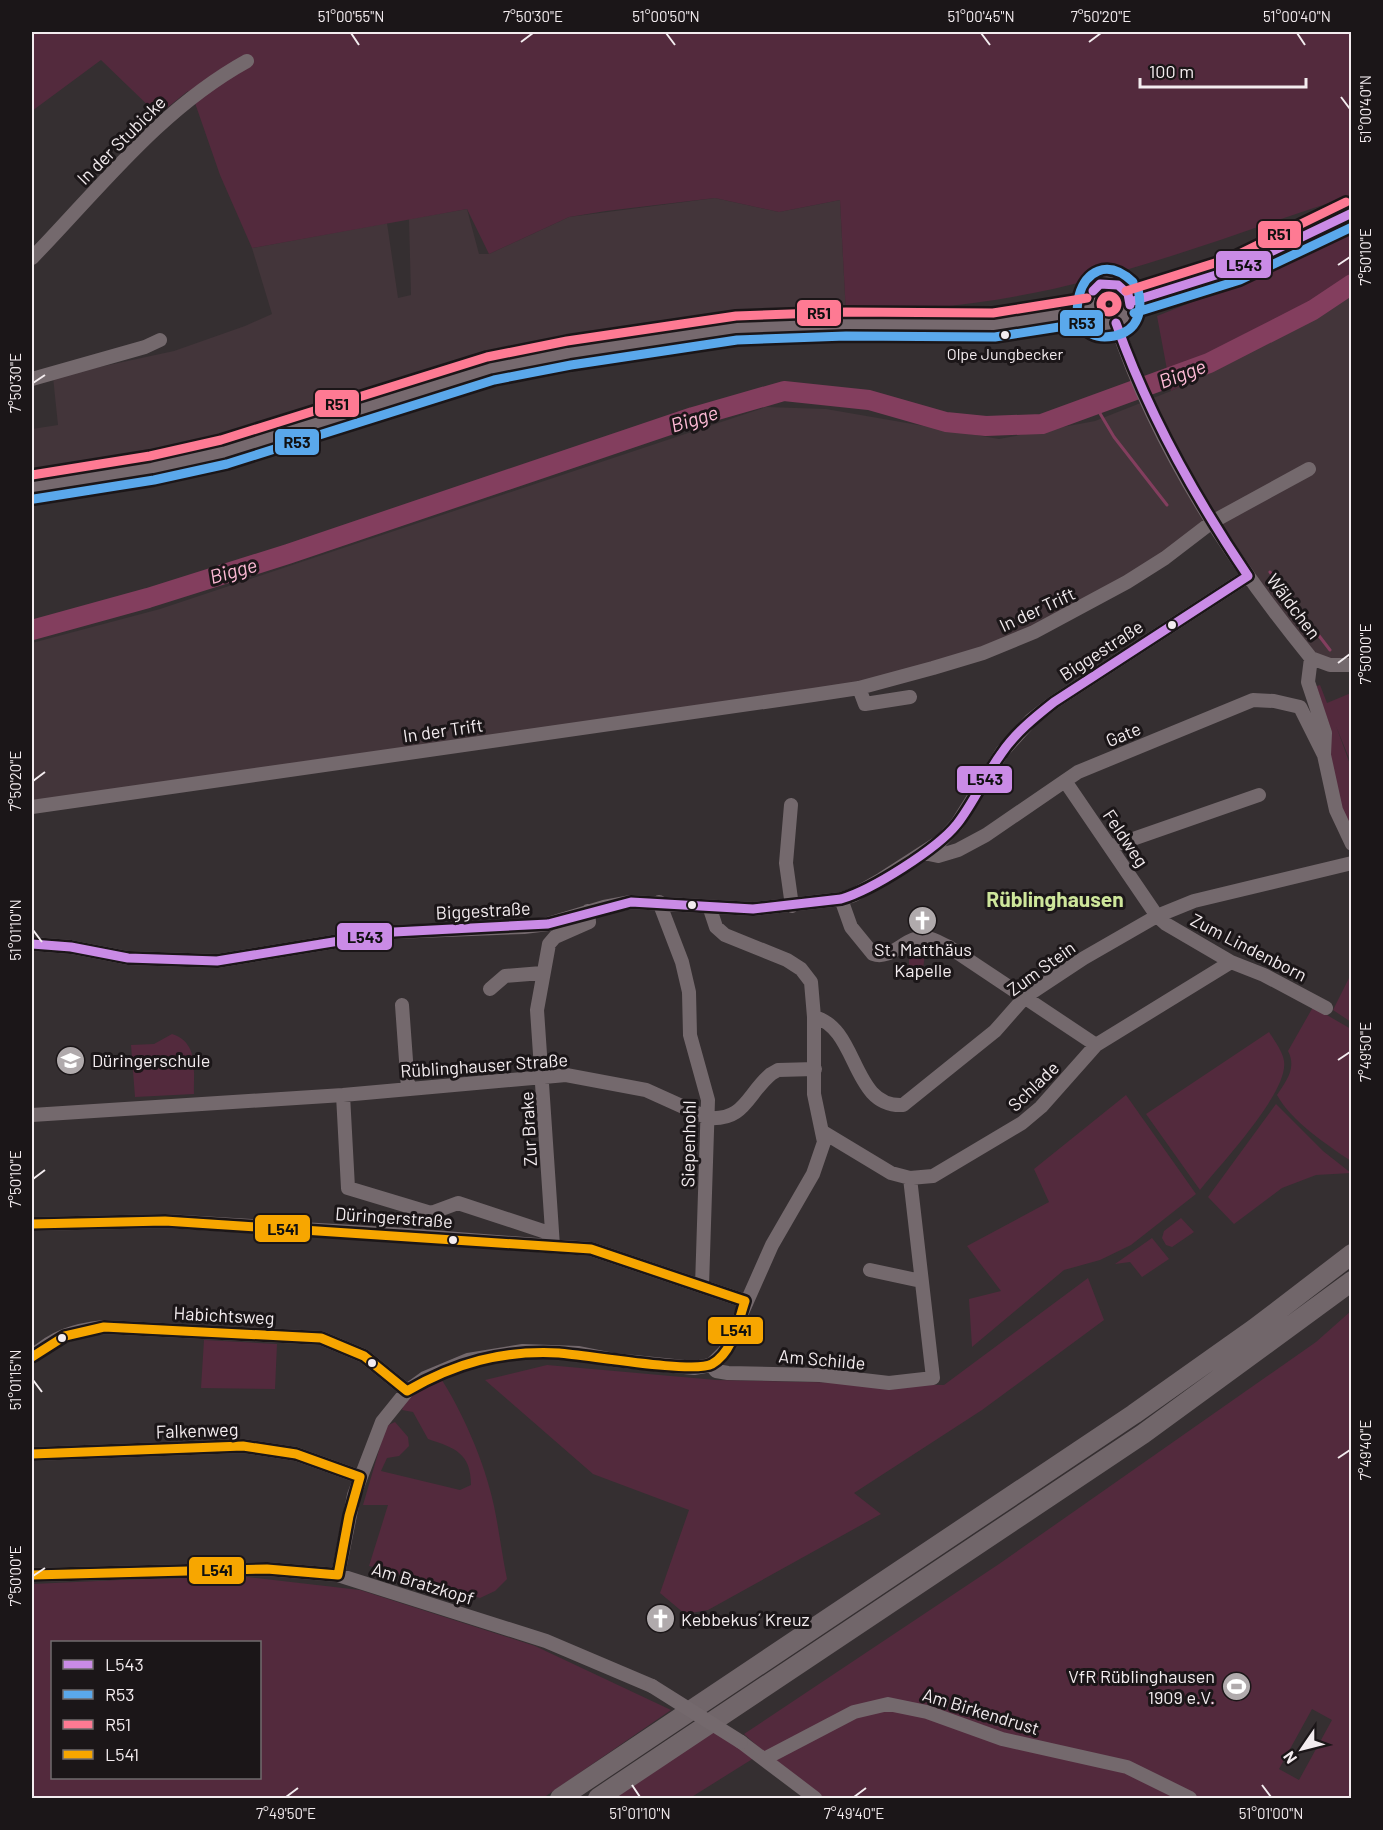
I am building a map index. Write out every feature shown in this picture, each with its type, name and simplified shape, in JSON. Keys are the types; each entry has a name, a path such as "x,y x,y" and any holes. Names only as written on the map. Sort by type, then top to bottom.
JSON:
{"highway":[{"path":"560,1798 1124,1420 1254,1329 1352,1254"},
{"path":"598,1798 1143,1434 1352,1281"}],"main road":[{"path":"1130,302 1234,269 1290,245 1352,213"},
{"path":"1102,284 1116,284 1123,288 1130,302 1126,316 1116,323 1101,323 1089,310 1091,292 1102,284"},
{"path":"32,487 152,468 224,452 491,368 569,352 736,328 846,324 994,325 1089,310"}],"street":[{"name":"In der Stubicke","path":"32,258 150,132 217,78 247,61"},
{"path":"1116,323 1130,365 1151,413 1212,522 1248,576"},
{"path":"32,379 145,347 160,340"},
{"name":"In der Trift","path":"32,807 859,687 983,652 1034,632 1137,576 1212,522 1309,469"},
{"name":"Wäldchen","path":"1248,576 1311,658 1329,665 1352,664"},
{"name":"Biggestraße","path":"32,944 71,947 128,958 217,961 394,932 549,924 588,911 631,902 659,902 710,909 792,906 854,895 941,841 957,824 1002,752 1031,720 1054,702 1248,576"},
{"name":"Wäldchen","path":"1311,658 1308,682 1325,733 1324,755 1336,810 1352,844"},
{"path":"859,687 865,704 910,697"},
{"name":"Gate","path":"924,853 939,856 958,850 986,835 1078,772 1253,700 1275,701 1300,707 1324,755"},
{"name":"Feldweg","path":"1065,781 1157,916"},
{"path":"1110,847 1259,795"},
{"path":"791,805 786,863 792,906"},
{"name":"Zum Stein","path":"814,1017 826,1021 837,1033 860,1075 880,1102 887,1105 903,1105 994,1031 1025,997 1084,958 1157,916 1194,901 1352,863"},
{"path":"841,898 851,927 873,954 886,954 911,940 926,937 949,947 1096,1046"},
{"name":"Siepenhohl","path":"659,902 682,962 689,992 690,1035 706,1086 708,1118 702,1286"},
{"path":"338,1575 349,1516 360,1477 382,1422 407,1390 425,1378 457,1363 485,1356 523,1351 579,1353 614,1360 694,1368 711,1365 725,1352 745,1301 772,1245 816,1166 824,1142 824,1132 814,1094 814,1017 811,982 801,969 768,952 725,935 716,927 710,909"},
{"name":"Zur Brake","path":"552,1240 537,1010 542,974 552,939 588,922 588,911"},
{"name":"Zum Lindenborn","path":"1157,916 1166,924 1231,962 1264,975 1326,1008"},
{"name":"Schlade","path":"910,1179 933,1176 950,1168 1022,1123 1041,1107 1096,1046 1231,962"},
{"path":"490,989 505,976 542,974"},
{"path":"402,1005 408,1088"},
{"path":"708,1118 719,1119 735,1115 764,1079 778,1070 815,1069"},
{"name":"Rüblinghauser Straße","path":"32,1115 343,1095 566,1075 646,1090 708,1118"},
{"name":"Düringerstraße","path":"343,1095 348,1188 431,1213 458,1203 552,1240 591,1249 665,1276 745,1301"},
{"path":"824,1132 874,1164 910,1179 921,1281 870,1270"},
{"name":"Düringerstraße","path":"32,1224 165,1221 552,1240"},
{"name":"Am Schilde","path":"711,1365 716,1371 728,1373 820,1375 889,1383 933,1378 921,1281"},
{"name":"Habichtsweg","path":"32,1357 50,1342 72,1331 104,1327 321,1338 364,1356 407,1390"},
{"name":"Falkenweg","path":"32,1454 243,1446 296,1454 360,1477"},
{"name":"Am Bratzkopf","path":"32,1575 256,1569 313,1571 338,1575 546,1641 652,1686 741,1742 815,1798"},
{"name":"Am Birkendrust","path":"764,1759 854,1712 888,1704 927,1712 1002,1739 1127,1767 1190,1798"}],"shaded area":[{"path":"32,32 1351,32 1351,208 1344,198 1163,259 1053,289 950,306 846,314 840,200 779,212 715,198 606,211 569,217 489,254 467,209 252,248 220,175 195,103 188,91 158,115 101,60 32,111"},
{"path":"715,198 779,212 840,200 846,314 793,312 633,328 513,351 443,369 296,419 227,439 162,454 32,474 32,429 58,425 53,377 174,351 272,314 252,248 387,223 398,298 411,295 409,219 467,209 479,254 489,254 569,217"},
{"path":"1351,228 1351,293 1307,323 1171,391 1157,316 1280,265"},
{"path":"1351,293 1351,665 1319,663 1212,523 1034,632 859,688 32,807 32,643 160,609 766,407 826,409 999,439 1095,421 1171,391 1307,323"},
{"path":"1320,685 1327,703 1351,693 1351,763 1336,726 1351,767 1351,837 1337,811 1311,688"},
{"path":"926,944 923,970 909,969 909,950 914,945"},
{"path":"1351,974 1351,1022 1333,1010"},
{"path":"1313,1007 1351,1029 1351,1161 1300,1123 1277,1095 1291,1069 1288,1051"},
{"path":"1269,1032 1284,1061 1283,1074 1276,1091 1251,1128 1200,1190 1146,1114"},
{"path":"172,1034 181,1038 191,1051 194,1068 194,1094 135,1097 131,1045 154,1044"},
{"path":"1126,1095 1196,1194 1131,1245 1100,1260 1064,1270 972,1347 969,1299 1001,1291 967,1246 1049,1202 1034,1169"},
{"path":"1276,1104 1323,1151 1351,1173 1316,1175 1282,1188 1234,1224 1208,1197"},
{"path":"1181,1218 1194,1232 1172,1247 1166,1245 1162,1238 1164,1231"},
{"path":"1152,1238 1169,1259 1142,1277 1130,1262 1115,1264"},
{"path":"1088,1278 1104,1320 982,1410 854,1493 881,1514 708,1610 685,1614 660,1593 689,1510 593,1474 485,1380 547,1365 716,1380 944,1385"},
{"path":"1351,1311 1351,1798 824,1798 772,1759 889,1702 765,1753 744,1734 999,1564 1316,1342","holes":["1312,1709 1332,1720 1299,1780 1279,1769"]},
{"path":"204,1340 277,1344 275,1389 201,1388"},
{"path":"438,1374 472,1437 485,1472 496,1515 507,1579 495,1591 480,1598 369,1566 388,1505 363,1505 386,1426 395,1422 408,1437 409,1446 399,1456 387,1458 381,1471 460,1490 471,1485 468,1466 460,1453 428,1439 413,1412 402,1410 407,1395"},
{"path":"230,1575 360,1590 535,1646 671,1710 543,1798 32,1798 32,1584"},
{"path":"715,1731 754,1758 690,1798 612,1798"}],"waterway":[{"name":"Bigge","path":"32,630 148,598 288,554 693,417 784,391 869,400 946,422 986,426 1042,424 1209,363 1313,310 1352,284"},
{"path":"1095,405 1114,437 1167,505"},
{"path":"1270,572 1330,650"}],"transit line":[{"name":"R51","path":"1126,291 1231,258 1346,202"},
{"name":"L543","path":"1130,302 1235,269 1352,213"},
{"name":"R53","path":"1134,313 1240,280 1352,227"},
{"name":"R53","path":"1133,282 1114,270 1098,271 1086,280 1079,295 1078,311 1082,326 1094,335 1114,336 1129,330 1139,312 1138,289"},
{"name":"L543","path":"1093,291 1100,284 1118,285 1128,294 1130,305"},
{"name":"R51","path":"1109,296 1115,298 1117,304 1115,310 1109,312 1103,310 1101,304 1103,298 1109,296"},
{"name":"R51","path":"32,475 150,456 221,440 487,357 567,341 736,316 846,312 993,313 1087,298"},
{"name":"R53","path":"34,499 154,480 227,464 494,380 571,365 737,340 846,336 995,337 1091,322"},
{"name":"L543","path":"1116,323 1143,390 1174,454 1209,516 1248,576"},
{"name":"L543","path":"32,944 71,947 128,958 217,961 394,932 548,924 631,902 753,909 841,899 903,868 948,834 963,816 1007,746 1054,702 1248,576"},
{"name":"L541","path":"32,1224 165,1221 591,1249 745,1301 730,1344 719,1359 712,1364 684,1367 559,1353 518,1354 499,1356 461,1366 407,1391 364,1356 321,1338 104,1327 65,1336 32,1357"},
{"name":"L541","path":"32,1454 243,1446 296,1454 360,1477 349,1516 338,1575 267,1569 32,1575"}],"place":[{"name":"Olpe Jungbecker","path":"1005,335"},
{"name":"St. Matthäus Kapelle","path":"923,920"},
{"name":"Düringerschule","path":"71,1060"},
{"name":"Kebbekus´ Kreuz","path":"660,1619"},
{"name":"VfR Rüblinghausen 1909 e.V.","path":"1236,1686"}],"district":[{"name":"Rüblinghausen","path":"1055,898"}]}
